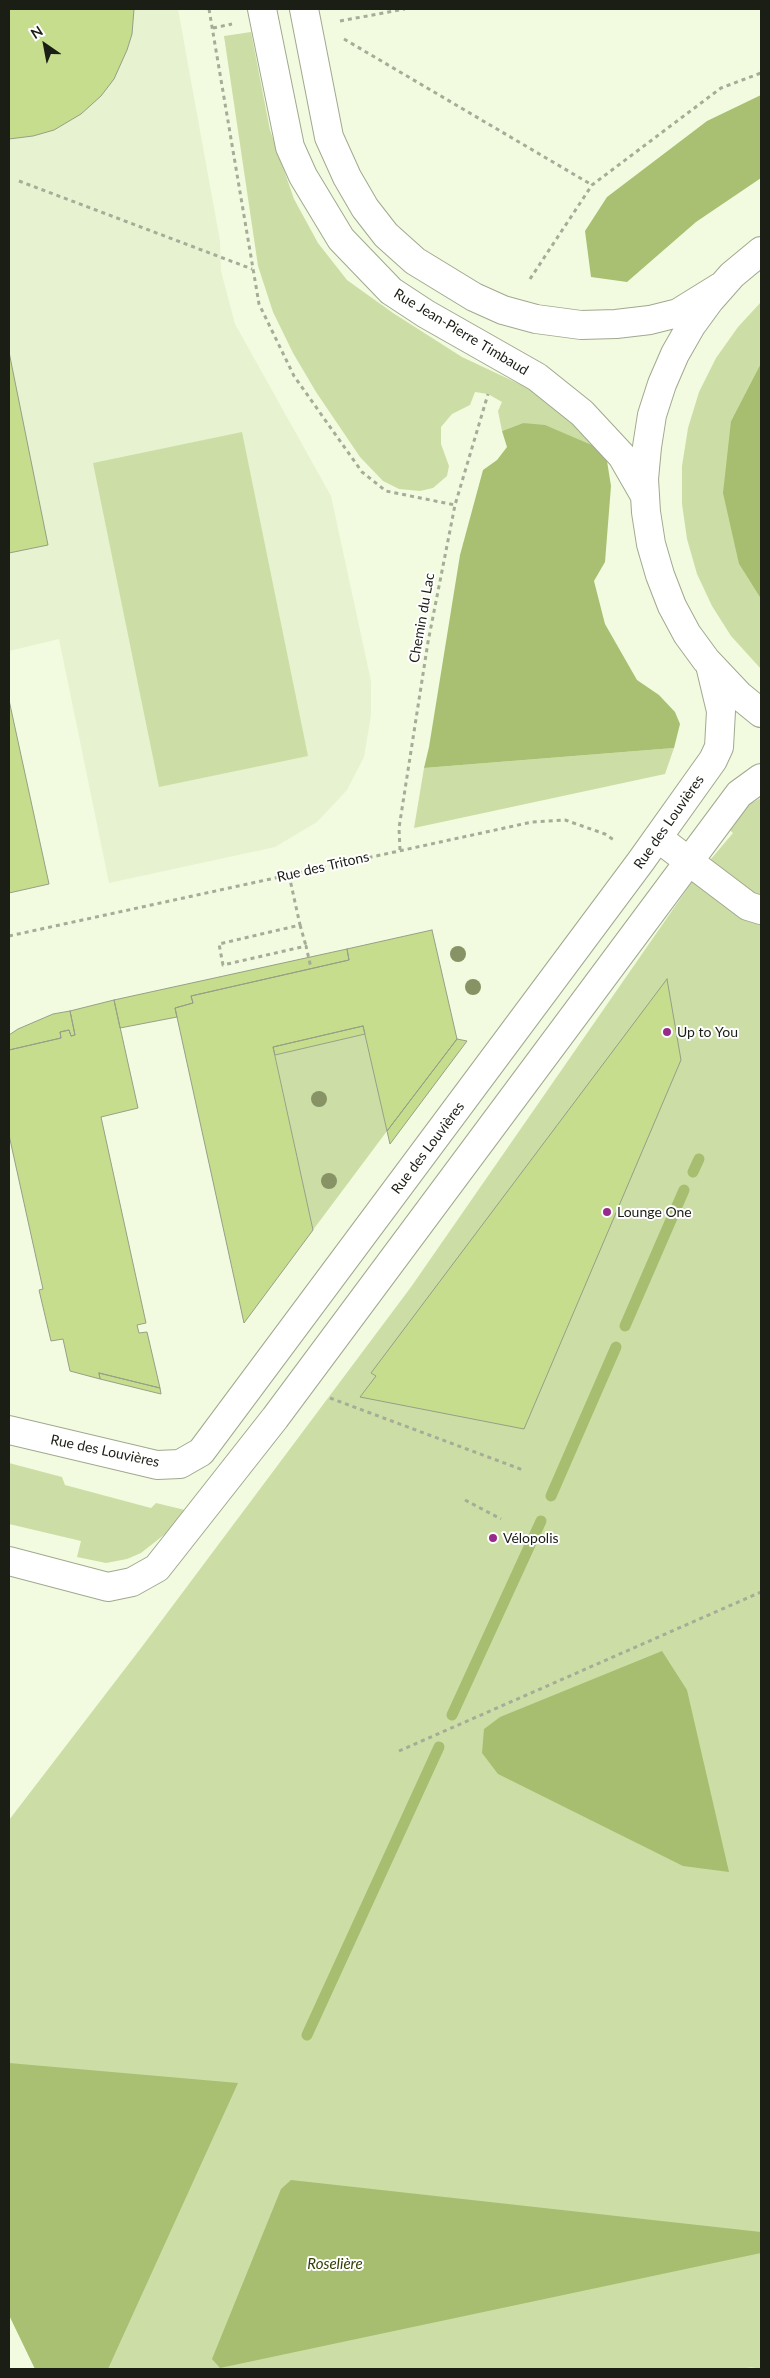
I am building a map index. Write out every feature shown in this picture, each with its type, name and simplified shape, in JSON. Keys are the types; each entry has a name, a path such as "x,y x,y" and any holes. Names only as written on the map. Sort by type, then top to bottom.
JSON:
{"street":[{"name":"Rue Jean-Pierre Timbaud","path":"262,9 290,146 303,176 341,239 391,291 426,314 537,377 582,413 622,456 644,496"},
{"path":"304,9 329,137 365,208 381,228 415,261 474,297 504,310 536,319 581,326 650,320 678,313 720,287 761,251"},
{"path":"720,287 691,326 662,384 649,431 645,463 644,496 651,544 666,590 687,634 710,665 740,696 761,713"},
{"name":"Rue des Louvières","path":"9,1430 157,1465 180,1464 201,1452 658,838 713,760 719,747 721,711 710,665"},
{"path":"9,1561 108,1587 132,1582 157,1568 275,1418 738,794 761,778"},
{"path":"658,838 748,906 761,910"}],"path":[{"path":"208,9 259,304 294,376 362,472 386,491 455,505"},
{"path":"337,21 405,9"},
{"path":"336,15 338,29"},
{"path":"340,36 592,184"},
{"path":"530,279 592,184 721,88 761,73"},
{"path":"19,181 252,270"},
{"name":"Chemin du Lac","path":"400,850 398,828 428,642 455,505 488,394"},
{"name":"Rue des Tritons","path":"9,936 400,850 548,820 582,825 605,834 618,844"},
{"path":"289,875 311,968"},
{"path":"300,925 219,944 223,965 306,946"},
{"path":"325,1396 523,1470"},
{"path":"465,1500 502,1519"},
{"path":"399,1750 761,1592"}],"shaded area":[{"path":"9,9 178,9 220,241 221,271 235,324 331,496 371,681 371,715 364,757 347,790 317,822 275,847 109,883 59,639 9,651"},
{"path":"251,32 270,130 294,199 318,243 347,280 393,313 462,357 547,397 601,449 523,423 502,431 498,411 502,402 488,394 475,392 470,405 452,414 441,427 441,444 449,466 447,476 433,488 420,491 399,489 383,481 360,457 316,392 293,353 273,312 258,266 224,36"},
{"path":"761,95 761,178 696,222 627,282 591,277 585,231 607,197 707,121"},
{"path":"761,302 761,363 731,421 739,564 761,599 761,669 731,636 712,606 697,574 687,539 682,504 682,466 688,428 699,392 716,358 738,327"},
{"path":"523,423 545,425 601,449 607,461 611,486 605,562 594,581 605,624 637,680 659,695 675,712 680,724 674,748 424,768 460,555 483,470 497,460 507,447 502,431"},
{"path":"242,432 308,756 159,787 93,463"},
{"path":"674,748 665,774 414,828 424,768"},
{"name":"Vélopolis","path":"761,798 761,2369 746,2369 755,2367 738,2369 35,2369 9,2315 9,1820 144,1644 411,1287 694,879 733,833 726,827 750,804"},
{"path":"365,1034 387,1131 313,1230 275,1055"},
{"path":"9,1463 62,1477 65,1485 151,1508 156,1503 185,1510 174,1527 141,1553 127,1559 106,1563 77,1557 81,1541 9,1524"},
{"path":"9,2063 238,2083 108,2369 35,2369 9,2315"}],"water":[{"path":"761,363 761,599 739,564 723,493 731,421"},
{"path":"662,1651 687,1690 729,1872 683,1866 498,1774 482,1753 484,1729 500,1717"},
{"name":"Roselière","path":"291,2180 761,2232 761,2253 220,2368 212,2359 281,2189"}],"building":[{"path":"9,9 134,9 132,34 127,50 114,79 101,96 81,114 54,130 33,136 9,139"},
{"path":"9,352 48,545 9,553"},
{"path":"9,700 49,884 9,893"},
{"path":"432,930 457,1039 387,1131 363,1026 273,1047 313,1230 244,1323 175,1008 193,1003 191,996 349,960 347,949"},
{"path":"347,949 349,960 191,996 193,1003 175,1008 177,1017 120,1028 114,1000"},
{"path":"667,979 681,1060 524,1429 360,1397 376,1376 371,1373"},
{"path":"114,1000 138,1108 101,1117 146,1323 137,1325 139,1333 147,1332 160,1388 99,1373 100,1379 70,1371 63,1339 51,1341 39,1290 43,1289 9,1135 9,1050 61,1038 60,1032 69,1030 71,1036 75,1035 70,1011"},
{"path":"70,1011 75,1035 71,1036 69,1030 60,1032 61,1038 9,1050 9,1035 18,1029 53,1014"},
{"path":"363,1026 365,1034 275,1055 273,1047"},
{"path":"457,1039 467,1041 390,1144 387,1131"},
{"path":"99,1373 160,1388 161,1394 100,1379"}],"waterway":[{"path":"693,1172 699,1159"},
{"path":"625,1326 684,1190"},
{"path":"551,1496 616,1347"},
{"path":"452,1715 541,1521"},
{"path":"307,2035 439,1747"}],"place":[{"name":"Up to You","path":"667,1032"},
{"name":"Lounge One","path":"607,1212"},
{"name":"Vélopolis","path":"493,1538"}]}
